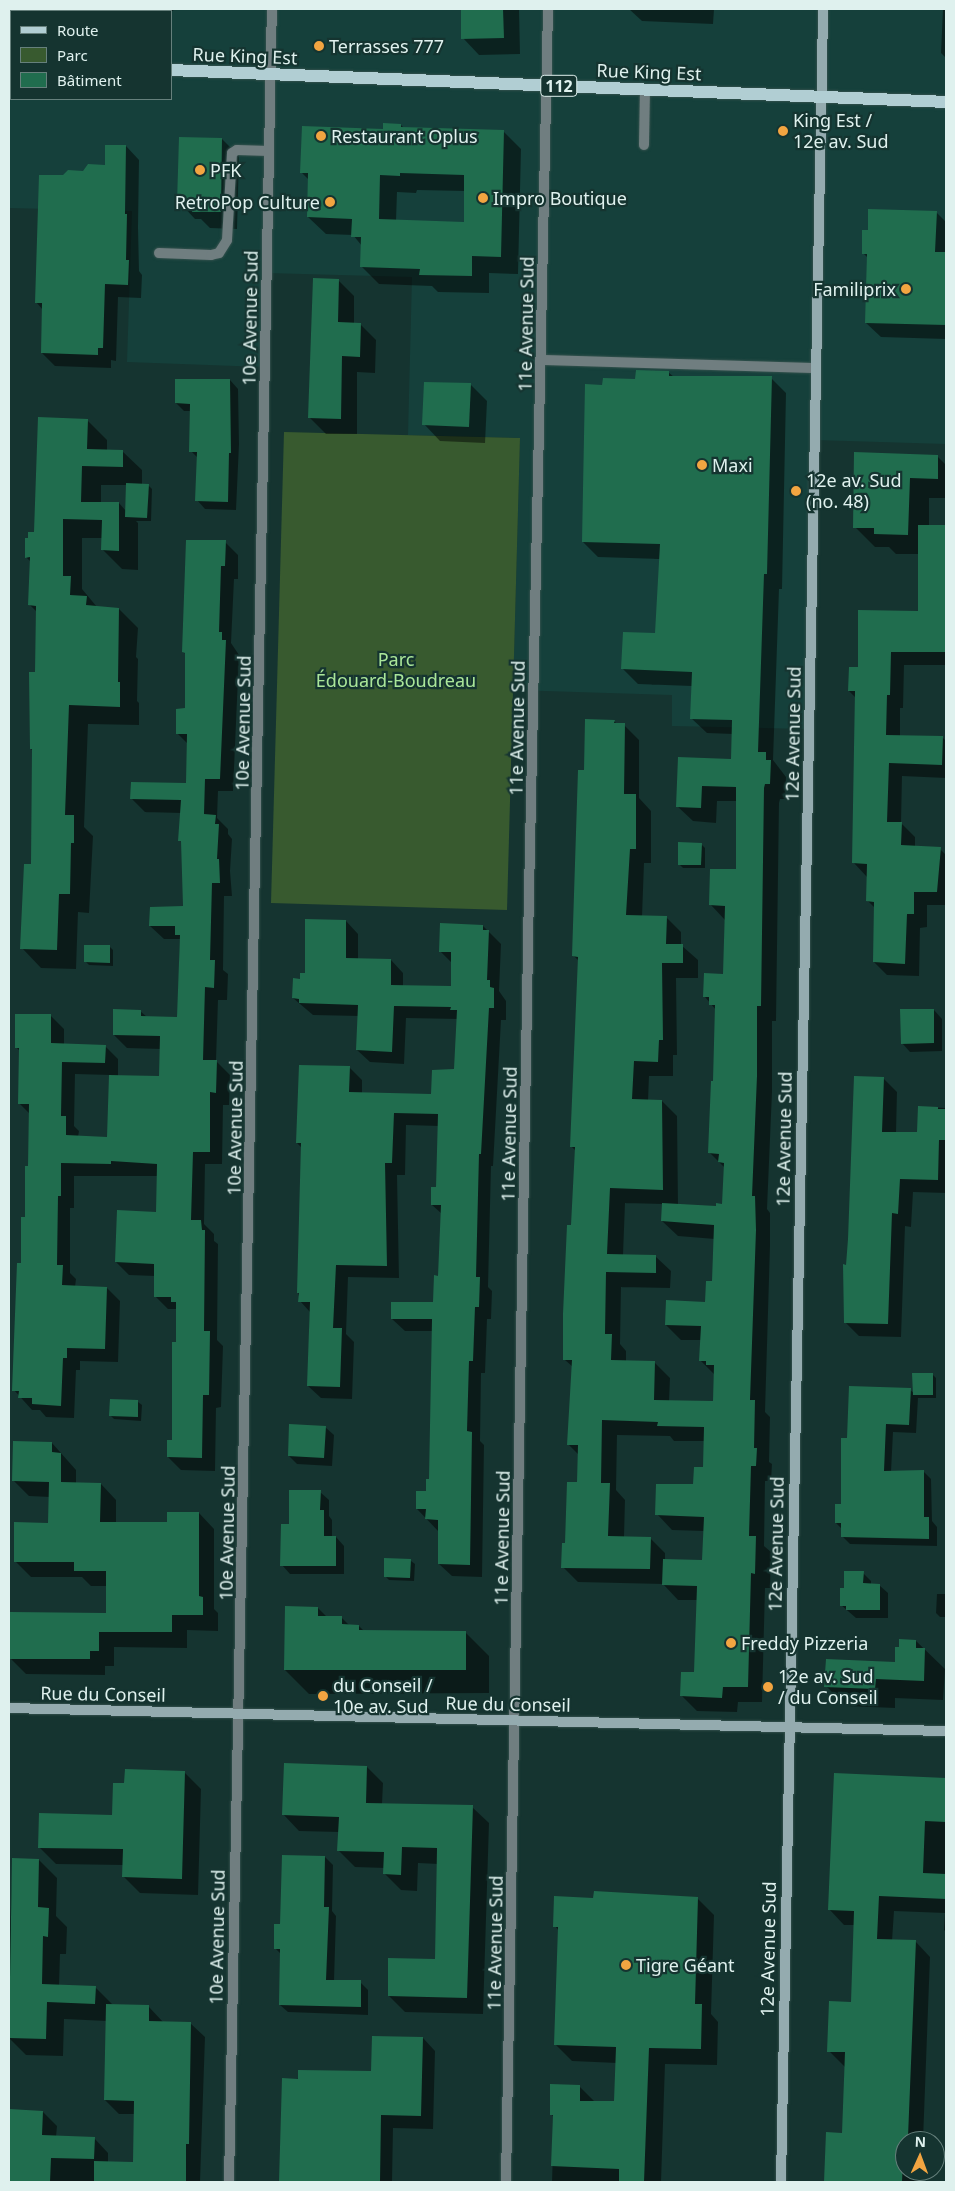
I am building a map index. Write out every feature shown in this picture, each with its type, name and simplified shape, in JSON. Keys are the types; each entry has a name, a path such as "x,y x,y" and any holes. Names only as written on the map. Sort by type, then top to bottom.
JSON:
{"main road":[{"name":"12e Avenue Sud","path":"781,2182 823,9"},
{"name":"Rue King Est","path":"172,70 946,102"},
{"name":"Rue du Conseil","path":"9,1708 946,1731"}],"street":[{"name":"10e Avenue Sud","path":"229,2182 272,9"},
{"name":"11e Avenue Sud","path":"506,2182 529,892 542,360 548,9"},
{"path":"644,145 645,89"},
{"path":"159,253 211,255 219,253 227,240 232,153 237,150 269,151"},
{"path":"542,360 816,368"}],"shaded area":[{"path":"9,9 946,9 946,444 815,440 809,729 672,726 672,695 513,690 520,438 408,435 412,277 267,273 265,367 127,362 132,211 9,208"}],"green space":[{"name":"Parc Édouard-Boudreau","path":"284,432 520,438 507,910 271,903"}],"building":[{"path":"461,9 503,9 504,38 461,39"},
{"path":"383,123 401,124 401,127 504,130 501,257 472,256 472,276 419,275 420,269 360,267 361,237 351,237 352,219 307,217 308,173 300,173 302,126 383,129","holes":["400,173 464,175 464,222 379,219 380,175 400,176"]},
{"name":"PFK","path":"179,137 222,138 221,212 192,212 192,203 177,203"},
{"path":"105,145 126,145 125,214 127,214 126,260 129,260 128,285 105,284 103,348 98,348 98,355 41,353 42,303 35,303 39,175 63,175 68,170 83,171 88,164 105,165"},
{"name":"Familiprix","path":"868,209 937,211 935,252 946,252 946,325 865,323 867,254 862,254 862,230 868,230"},
{"path":"313,278 339,279 338,322 361,323 360,357 342,356 341,419 308,418"},
{"path":"636,370 669,371 669,376 772,376 767,574 764,574 758,752 766,752 766,760 771,760 770,784 765,784 764,788 761,1006 757,1006 757,1076 752,1196 755,1196 756,1230 750,1400 755,1400 754,1448 757,1448 756,1466 751,1466 749,1536 756,1536 755,1574 751,1573 748,1687 723,1687 722,1698 680,1696 681,1672 694,1672 697,1586 662,1585 663,1559 702,1560 704,1517 655,1515 656,1484 693,1484 694,1467 703,1467 704,1427 657,1426 658,1422 602,1420 601,1483 610,1483 608,1536 651,1537 650,1569 561,1568 562,1543 565,1543 567,1482 577,1482 578,1445 567,1445 572,1360 563,1360 563,1314 567,1225 571,1225 575,1147 570,1147 578,957 572,956 578,770 584,770 585,719 615,720 614,723 625,723 624,794 636,794 636,849 630,849 626,915 667,916 666,944 683,944 683,963 662,963 663,1040 659,1040 658,1062 634,1061 632,1099 662,1100 663,1190 610,1188 607,1254 656,1255 656,1273 606,1272 605,1334 612,1334 611,1360 655,1361 654,1400 713,1401 714,1365 706,1365 706,1361 699,1361 701,1326 665,1325 666,1300 705,1302 706,1281 712,1281 714,1225 661,1221 662,1203 716,1206 716,1203 722,1204 724,1163 718,1162 719,1154 708,1153 711,1081 713,1081 715,1005 709,1005 709,997 703,997 704,973 723,974 725,906 709,905 710,869 736,869 736,787 702,786 701,808 676,807 678,757 731,759 732,720 690,719 692,672 621,669 623,632 655,633 660,544 582,542 585,384 602,385 603,378 635,379"},
{"path":"175,379 230,379 231,453 229,453 228,502 195,501 197,452 189,452 190,404 175,403"},
{"path":"424,382 471,383 469,427 422,425"},
{"path":"38,417 88,419 87,449 123,450 123,467 82,466 81,502 119,502 119,551 101,550 102,520 63,519 63,576 71,576 70,595 87,596 86,605 119,608 118,682 120,682 120,707 69,705 65,815 74,815 74,843 71,843 70,894 59,894 57,950 20,949 24,864 31,864 32,749 30,749 29,672 35,672 36,606 28,605 30,557 25,558 25,538 28,538 28,532 34,532"},
{"path":"854,452 938,455 938,479 910,478 908,535 874,534 874,528 853,528"},
{"path":"126,483 149,484 147,518 125,517"},
{"path":"918,525 946,525 945,652 891,652 890,695 887,695 886,735 943,736 942,765 889,763 887,822 902,822 901,845 941,847 937,892 914,892 914,914 907,914 905,964 873,962 874,902 866,901 867,864 852,863 855,691 848,691 849,667 858,667 858,610 918,611"},
{"path":"186,540 226,540 225,566 221,566 219,632 222,632 222,640 226,640 220,779 205,779 204,814 216,815 215,824 219,824 217,859 219,859 220,883 212,883 210,960 215,960 214,988 205,987 203,1060 217,1060 216,1093 210,1092 210,1152 193,1152 191,1220 201,1220 202,1230 205,1230 204,1331 210,1331 209,1395 203,1395 202,1458 167,1457 167,1440 172,1440 172,1342 176,1342 176,1302 171,1302 171,1297 154,1297 154,1264 115,1262 117,1210 156,1212 157,1164 111,1161 111,1164 61,1163 61,1196 58,1196 57,1265 63,1265 62,1285 107,1287 105,1349 67,1348 67,1358 63,1358 61,1406 32,1404 32,1398 18,1398 19,1391 12,1391 17,1263 21,1263 21,1217 25,1217 25,1166 28,1166 29,1104 18,1104 19,1048 15,1048 15,1014 51,1014 51,1043 106,1045 105,1063 62,1062 61,1116 66,1116 66,1135 107,1137 109,1075 159,1076 160,1036 113,1035 113,1009 141,1010 141,1016 177,1017 180,935 175,935 175,926 149,926 150,907 183,906 181,841 178,841 181,800 130,799 131,782 186,783 187,734 176,734 176,709 185,708 185,653 182,652"},
{"path":"678,842 702,843 701,865 678,865"},
{"path":"305,919 346,920 346,958 391,959 391,985 451,986 451,952 439,952 440,923 483,925 483,930 489,930 487,980 490,980 490,987 494,988 494,1008 489,1008 481,1154 479,1154 476,1277 480,1277 479,1307 475,1307 473,1361 469,1361 467,1431 472,1432 470,1565 438,1564 438,1520 425,1519 426,1509 416,1509 416,1491 426,1491 426,1479 429,1479 432,1319 391,1319 391,1302 433,1302 434,1275 438,1276 441,1205 431,1205 431,1187 436,1187 438,1114 394,1113 392,1163 385,1163 387,1266 336,1265 333,1328 342,1328 340,1387 307,1386 310,1302 298,1302 299,1293 297,1293 301,1143 296,1143 299,1065 350,1066 349,1092 431,1094 432,1070 454,1069 457,1010 450,1010 451,1007 394,1006 392,1052 356,1050 358,1005 299,1003 299,999 292,998 293,978 300,979 300,973 305,973"},
{"path":"84,945 110,945 110,963 84,962"},
{"path":"900,1009 934,1009 934,1043 901,1044"},
{"path":"854,1076 884,1077 882,1132 917,1132 918,1106 946,1109 946,1140 939,1140 938,1180 900,1179 898,1214 892,1213 888,1324 844,1323 843,1264 846,1265 848,1239"},
{"path":"912,1373 933,1373 933,1395 913,1395"},
{"path":"849,1386 911,1388 909,1425 886,1424 884,1471 924,1470 924,1517 929,1517 929,1539 841,1537 841,1523 835,1523 835,1504 841,1504 841,1438 847,1438"},
{"path":"110,1399 138,1400 138,1417 109,1416"},
{"path":"289,1424 326,1426 324,1458 288,1456"},
{"path":"13,1441 52,1442 52,1452 61,1453 61,1482 101,1483 100,1522 167,1522 167,1512 199,1512 199,1596 203,1597 203,1615 172,1615 172,1632 99,1632 99,1651 90,1651 90,1659 9,1659 10,1612 106,1613 106,1571 74,1571 74,1562 14,1562 14,1522 48,1523 49,1482 12,1481"},
{"path":"289,1490 321,1490 320,1510 324,1510 324,1536 336,1536 336,1566 280,1566 281,1524 289,1524"},
{"path":"384,1558 411,1559 410,1578 384,1577"},
{"path":"844,1571 864,1571 863,1583 880,1584 880,1610 846,1610 846,1606 840,1606 840,1588 844,1588"},
{"path":"285,1606 318,1607 318,1616 342,1616 342,1624 359,1625 359,1630 466,1631 466,1670 284,1670"},
{"path":"899,1639 916,1640 916,1648 925,1648 924,1681 876,1679 875,1689 824,1687 826,1659 895,1662 895,1647 899,1647"},
{"path":"284,1763 367,1766 366,1803 473,1805 467,1998 388,1996 388,1958 435,1959 437,1848 402,1847 401,1875 383,1874 384,1852 337,1851 339,1817 282,1815"},
{"path":"125,1769 185,1771 182,1879 122,1877 123,1849 38,1848 39,1813 112,1815 113,1783 124,1783"},
{"path":"834,1773 946,1778 946,1822 925,1821 923,1873 946,1874 946,1899 879,1896 877,1939 916,1940 908,2131 895,2131 895,2181 902,2182 824,2182 826,2132 842,2133 845,2052 827,2052 829,2001 851,2002 854,1911 828,1910"},
{"path":"282,1855 325,1856 324,1907 329,1907 326,1980 361,1980 361,2007 279,2005 280,1949 274,1949 274,1924 280,1924"},
{"path":"12,1858 39,1859 38,1907 49,1908 48,1937 43,1936 42,1984 96,1986 95,2004 47,2002 46,2039 9,2038"},
{"name":"Tigre Géant","path":"594,1891 698,1897 695,2004 702,2004 701,2049 649,2048 644,2182 619,2182 619,2169 551,2166 553,2115 550,2115 550,2084 580,2085 580,2101 614,2101 616,2047 554,2045 558,1927 553,1927 554,1896 593,1898"},
{"path":"106,2004 149,2005 149,2021 191,2022 189,2144 186,2144 186,2182 94,2182 94,2161 133,2162 134,2101 104,2100"},
{"path":"372,2036 423,2037 421,2116 381,2115 380,2182 279,2182 282,2078 298,2079 298,2070 371,2071"},
{"path":"9,2109 43,2111 42,2135 95,2137 94,2159 51,2158 50,2182 9,2182"}],"place":[{"name":"Terrasses 777","path":"319,46"},
{"name":"King Est / 12e av. Sud","path":"783,131"},
{"name":"Restaurant Oplus","path":"321,136"},
{"name":"PFK","path":"200,170"},
{"name":"Impro Boutique","path":"483,198"},
{"name":"RetroPop Culture","path":"330,202"},
{"name":"Familiprix","path":"906,289"},
{"name":"Maxi","path":"702,465"},
{"name":"12e av. Sud (no. 48)","path":"796,491"},
{"name":"Freddy Pizzeria","path":"731,1643"},
{"name":"12e av. Sud / du Conseil","path":"768,1687"},
{"name":"du Conseil / 10e av. Sud","path":"323,1696"},
{"name":"Tigre Géant","path":"626,1965"}]}
